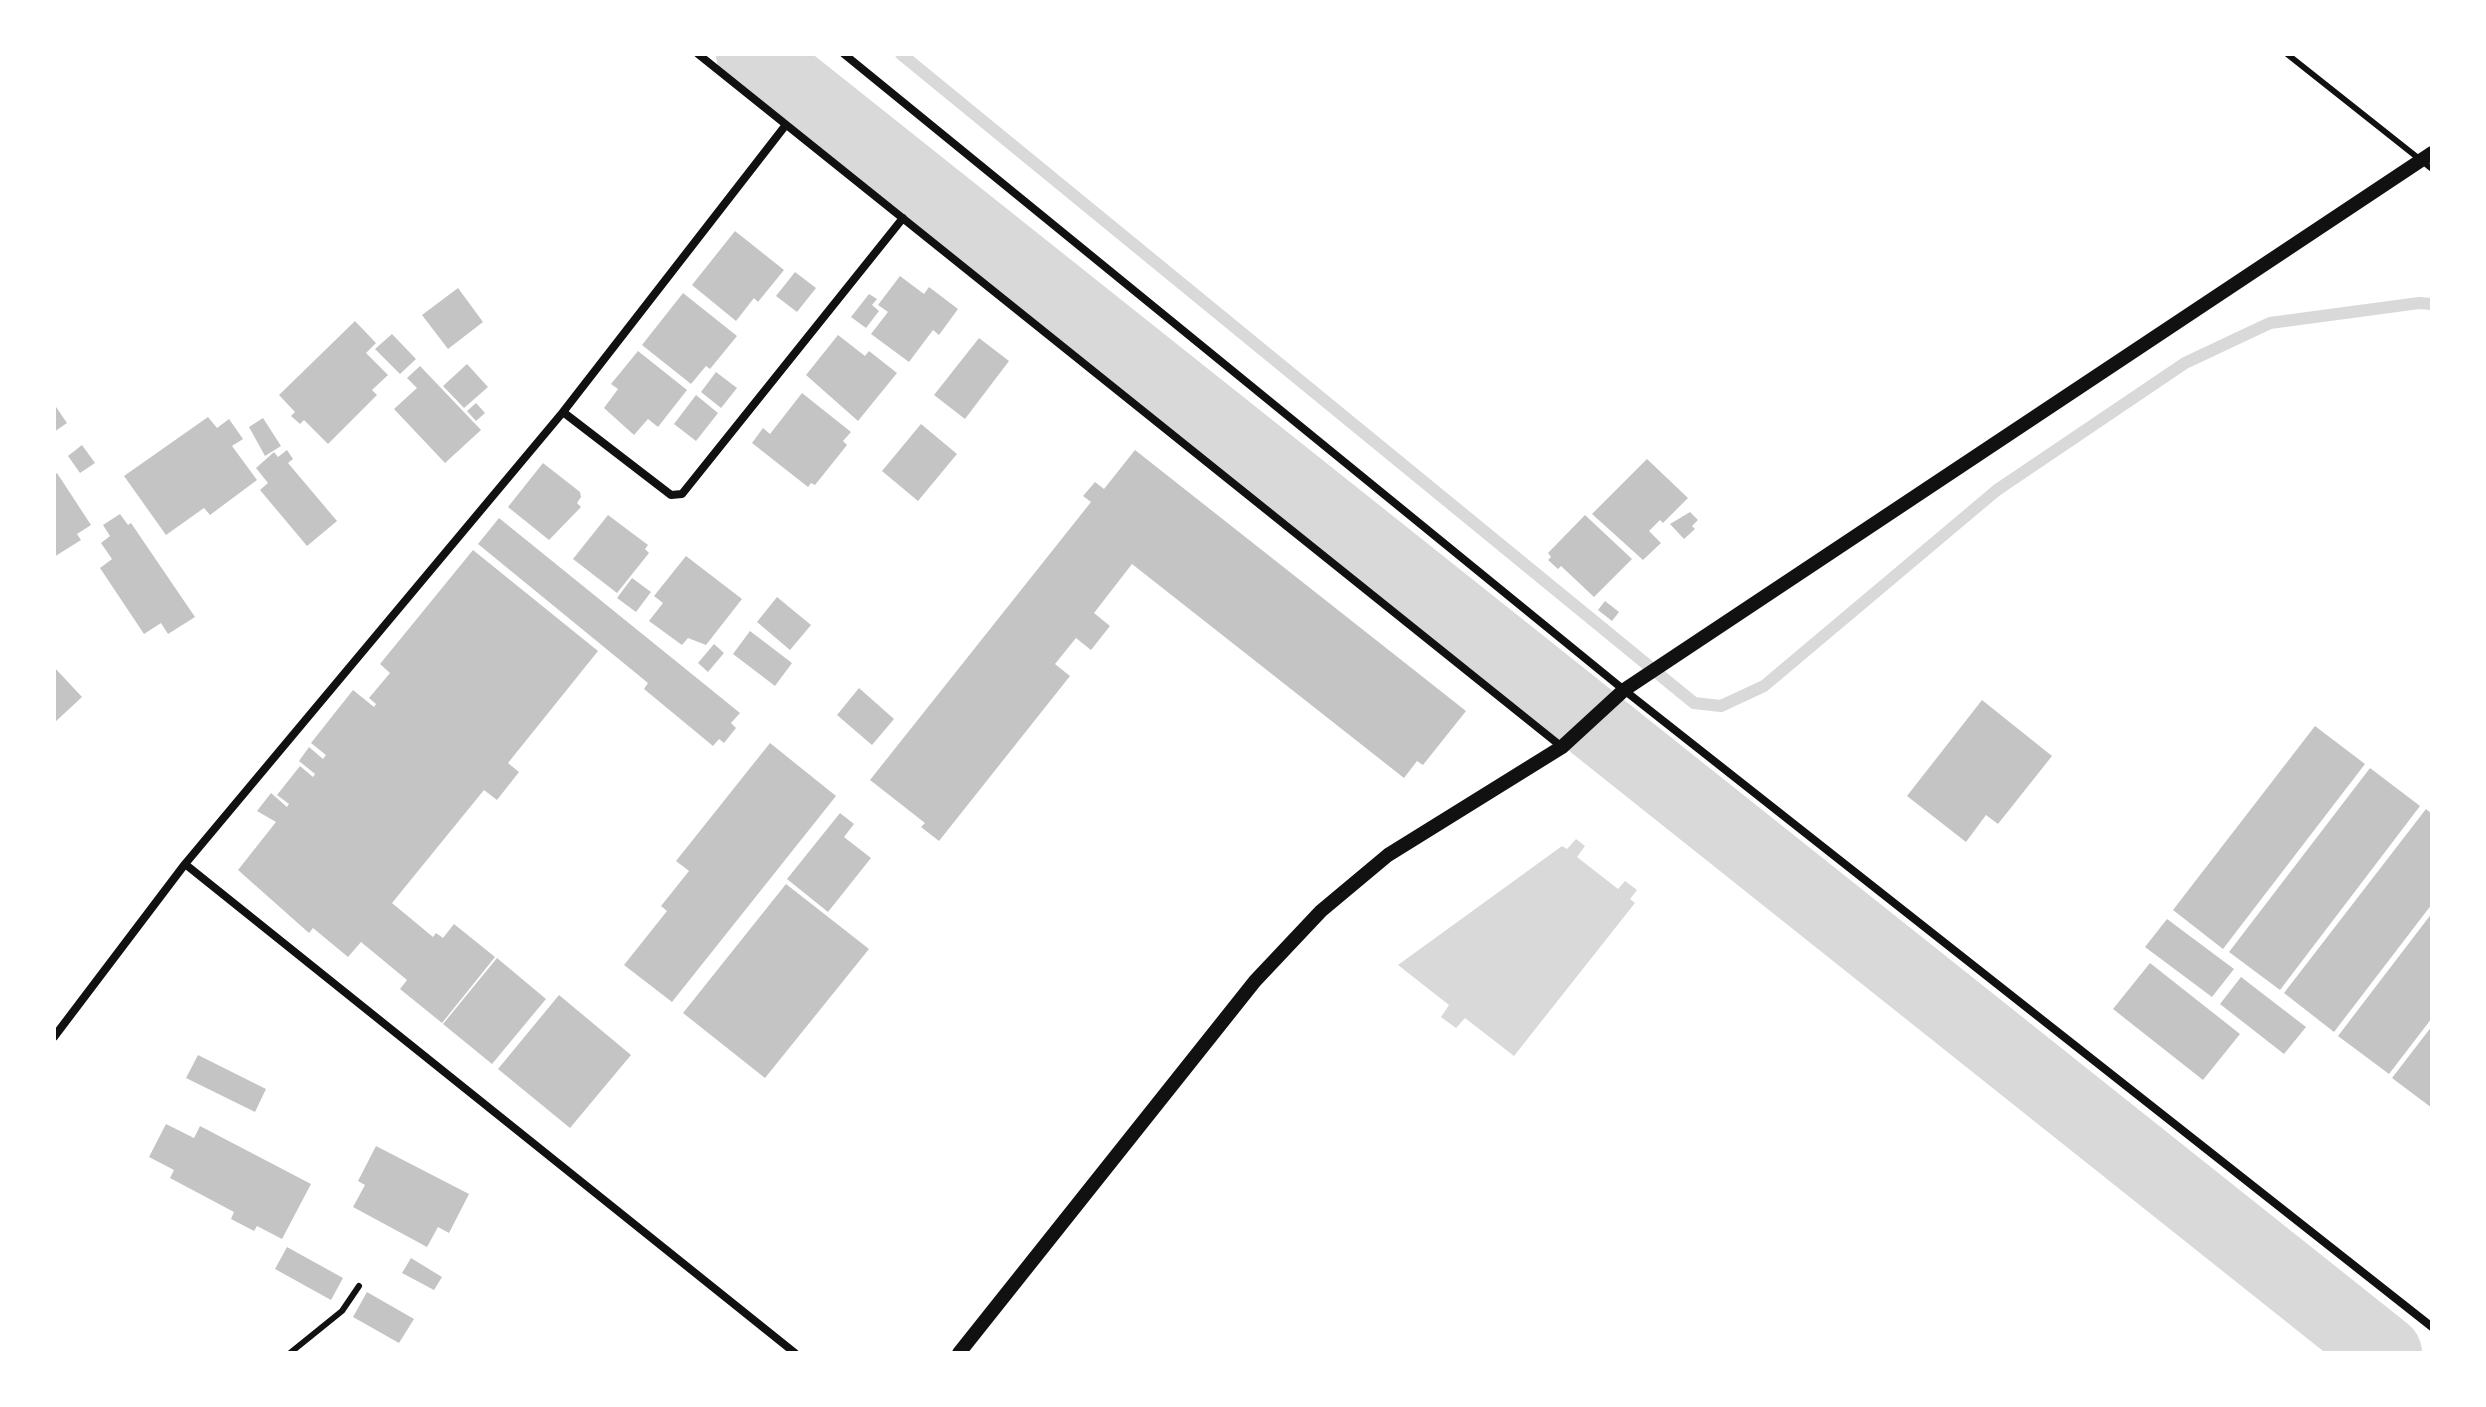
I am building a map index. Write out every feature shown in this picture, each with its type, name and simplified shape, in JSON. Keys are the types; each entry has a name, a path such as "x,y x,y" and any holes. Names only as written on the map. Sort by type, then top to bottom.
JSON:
{"street":[{"path":"698,54 1562,747"},
{"path":"844,54 1626,690 2432,1327"},
{"path":"54,1037 185,864 563,412 785,126"},
{"path":"959,1353 1255,981 1321,911 1388,855 1562,747 1626,690 1677,654 2428,161"},
{"path":"563,412 671,495 682,494 903,218"},
{"path":"185,864 795,1353"}],"lane":[{"path":"2287,54 2428,161"},
{"path":"290,1353 342,1311 359,1286"}],"shaded area":[{"path":"1576,839 1585,846 1577,857 1618,889 1625,881 1637,890 1630,899 1635,903 1514,1056 1465,1018 1456,1028 1441,1017 1449,1005 1398,965 1562,846 1567,849"}],"building":[{"path":"735,231 784,270 758,302 754,298 736,321 692,285"},
{"path":"795,272 816,288 797,312 776,296"},
{"path":"900,276 924,294 929,287 958,309 939,335 933,330 909,362 871,334 888,312 878,305"},
{"path":"458,288 483,322 448,349 422,315"},
{"path":"683,293 737,336 710,369 706,366 691,384 642,345"},
{"path":"869,294 877,299 872,305 879,311 866,328 851,317"},
{"path":"355,321 376,343 366,353 388,375 372,390 377,395 328,444 304,420 300,424 291,416 295,412 279,395"},
{"path":"392,334 416,359 400,374 375,349"},
{"path":"838,335 865,356 869,351 897,373 858,421 806,375"},
{"path":"979,338 1009,361 965,419 934,395"},
{"path":"638,351 687,390 658,427 648,419 634,435 604,408 618,389 611,384"},
{"path":"467,364 488,387 464,408 443,386"},
{"path":"420,366 481,430 445,463 394,409 417,388 407,378"},
{"path":"716,372 737,388 721,408 701,392"},
{"path":"802,393 851,432 843,441 847,445 815,485 811,483 808,487 752,443 763,428 770,434"},
{"path":"696,395 718,413 696,441 674,424"},
{"path":"476,403 485,413 476,421 467,411"},
{"path":"54,404 67,423 54,432"},
{"path":"208,417 217,428 229,419 243,439 232,446 257,480 210,515 204,508 166,535 124,476"},
{"path":"263,418 281,446 265,456 249,427"},
{"path":"921,424 957,454 918,501 882,471"},
{"path":"82,445 95,463 80,473 68,456"},
{"path":"287,450 293,459 288,463 337,521 307,546 260,490 268,483 256,468 274,452 278,457"},
{"path":"1135,450 1466,711 1423,765 1417,761 1404,778 1132,564 1094,613 1110,626 1091,650 1076,638 1055,664 1070,676 939,841 921,827 925,823 870,780 1091,502 1083,496 1095,482 1104,489"},
{"path":"1647,459 1688,498 1663,523 1660,520 1649,531 1661,543 1643,560 1592,514"},
{"path":"543,463 580,492 581,497 577,503 581,507 549,540 508,507"},
{"path":"57,473 91,525 77,534 81,540 54,557 54,475"},
{"path":"1690,512 1698,520 1692,526 1695,529 1684,539 1670,524"},
{"path":"120,514 128,525 131,523 195,617 168,634 161,623 144,634 100,568 112,559 101,543 110,536 103,525"},
{"path":"608,515 648,545 645,549 649,553 617,593 573,559"},
{"path":"1585,515 1632,559 1594,597 1561,566 1558,569 1548,560 1551,557 1548,553"},
{"path":"499,518 740,713 731,723 736,728 724,743 719,739 713,746 644,689 648,683 478,544"},
{"path":"473,550 598,651 508,763 519,772 497,800 484,790 392,903 433,937 436,933 443,938 454,924 495,957 442,1023 400,989 407,980 361,942 348,957 313,928 309,933 238,870 276,822 257,811 271,793 287,807 289,804 277,795 300,766 313,777 315,774 299,761 309,747 323,759 326,755 311,743 353,690 374,707 376,704 369,698 390,673 380,664"},
{"path":"686,556 742,599 706,645 688,638 682,645 649,621 663,603 654,596"},
{"path":"632,578 651,592 636,612 617,598"},
{"path":"777,597 811,625 790,650 757,622"},
{"path":"1605,601 1619,612 1612,621 1598,610"},
{"path":"750,631 792,663 775,686 733,654"},
{"path":"714,644 724,653 708,672 698,663"},
{"path":"54,667 82,697 54,723"},
{"path":"859,688 894,719 872,745 837,715"},
{"path":"1982,700 2052,756 1998,824 1986,815 1966,842 1907,796"},
{"path":"2315,726 2365,764 2223,949 2173,910"},
{"path":"770,743 836,796 672,1002 624,965 667,911 661,906 689,871 676,861"},
{"path":"2370,768 2420,806 2280,990 2229,952"},
{"path":"2426,809 2432,814 2432,904 2334,1032 2284,993"},
{"path":"840,813 854,824 844,837 871,858 828,912 787,879"},
{"path":"786,884 869,949 765,1078 683,1013"},
{"path":"2432,913 2432,1018 2389,1074 2338,1036"},
{"path":"2167,919 2234,969 2212,997 2145,947"},
{"path":"497,958 546,999 492,1064 443,1024"},
{"path":"2150,963 2240,1034 2203,1080 2113,1009"},
{"path":"2241,977 2306,1027 2284,1054 2220,1004"},
{"path":"559,995 631,1055 570,1128 498,1069"},
{"path":"2432,1026 2432,1108 2392,1078"},
{"path":"198,1055 266,1089 255,1112 186,1078"},
{"path":"166,1124 194,1138 200,1126 311,1184 282,1239 257,1226 254,1231 231,1219 234,1212 170,1178 174,1170 149,1157"},
{"path":"376,1146 469,1194 449,1233 438,1227 427,1247 353,1207 365,1185 358,1181"},
{"path":"287,1247 343,1278 331,1300 275,1269"},
{"path":"411,1258 442,1277 434,1290 402,1273"},
{"path":"367,1292 414,1319 399,1343 353,1317"}],"waterway":[{"path":"753,54 2385,1353"},
{"path":"901,54 1694,703 1721,706 1764,686 1997,490 2185,363 2270,323 2419,303 2432,304"}]}
